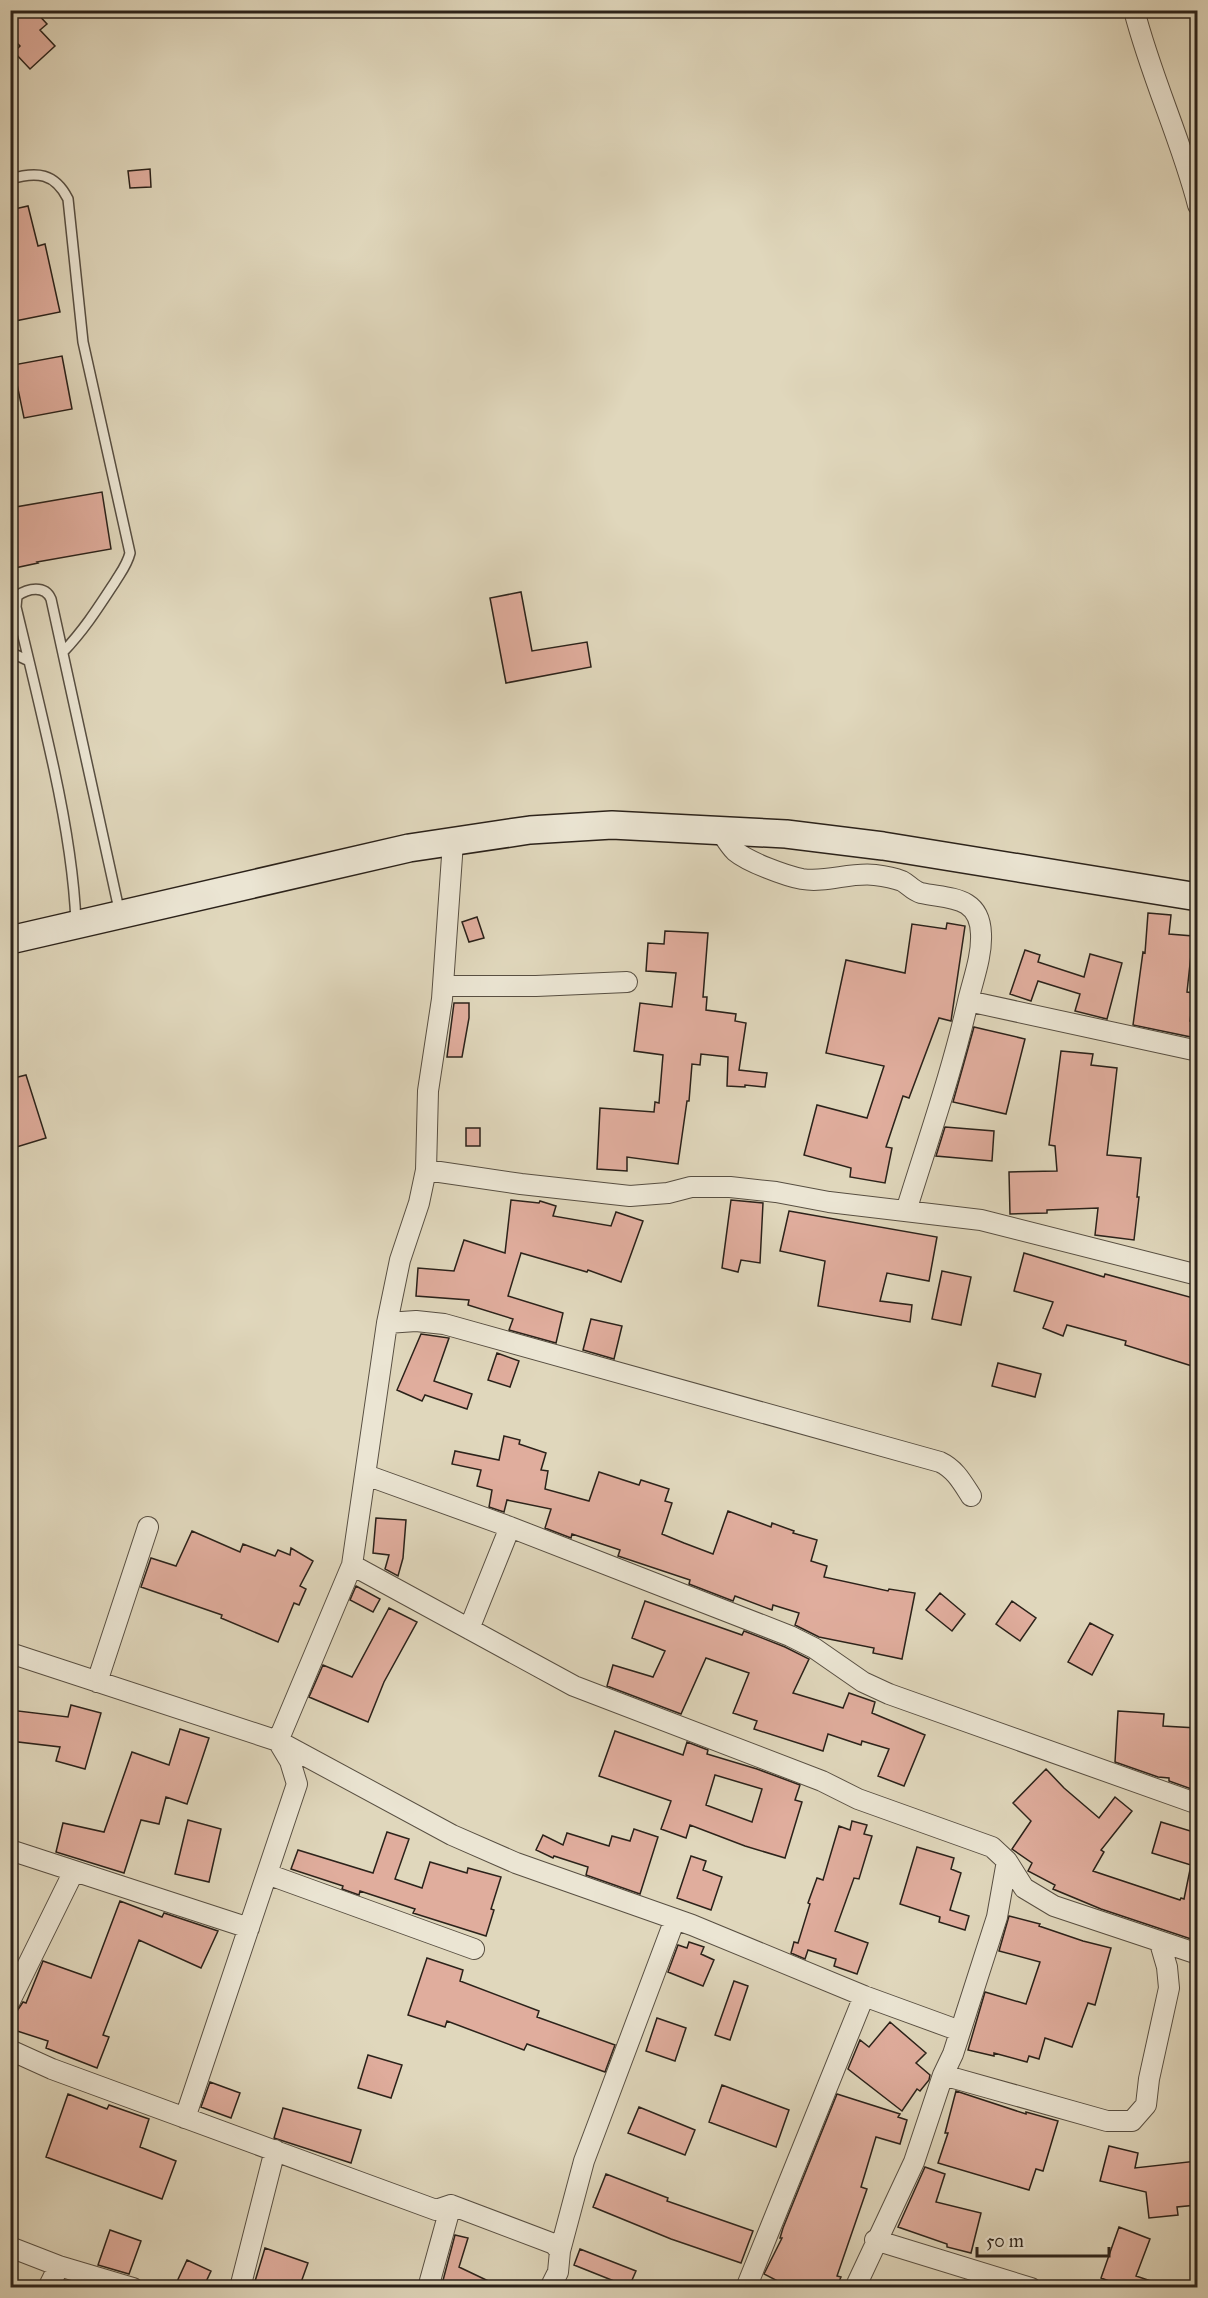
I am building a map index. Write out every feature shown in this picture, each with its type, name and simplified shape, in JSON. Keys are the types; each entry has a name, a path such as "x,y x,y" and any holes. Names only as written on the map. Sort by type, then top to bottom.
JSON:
{"main road":[{"path":"10,940 409,848 530,830 612,825 786,834 883,846 1197,897"}],"street":[{"path":"1134,10 1163,102 1187,165 1197,205"},
{"path":"719,829 736,852 774,871 803,879 827,880 852,875 875,875 902,881 918,892 950,897 963,902 972,909 979,920 980,951 968,1001 906,1211"},
{"path":"278,1741 352,1565 387,1323 400,1260 419,1203 426,1170 428,1091 442,986 453,842"},
{"path":"442,986 627,982"},
{"path":"968,1001 1197,1052"},
{"path":"426,1170 630,1197 668,1193 691,1187 730,1187 776,1192 829,1202 981,1220 1197,1275"},
{"path":"387,1323 416,1321 444,1323 940,1462 950,1467 971,1496"},
{"path":"366,1475 510,1527 790,1635 814,1648 863,1682 889,1694 1197,1804"},
{"path":"97,1682 148,1527"},
{"path":"470,1629 510,1527"},
{"path":"352,1565 574,1686 822,1781 868,1802 992,1847 1007,1861 1024,1888 1054,1906 1197,1954"},
{"path":"10,1653 278,1741 452,1835 516,1863 675,1919 864,1996 960,2031"},
{"path":"185,2118 297,1784 290,1761 278,1741"},
{"path":"10,1850 249,1928"},
{"path":"855,2288 914,2162 943,2075 953,2054 997,1917 1007,1861"},
{"path":"10,2001 74,1871"},
{"path":"267,1874 474,1949"},
{"path":"550,2288 558,2272 560,2251 584,2161 675,1919"},
{"path":"943,2075 1107,2121 1132,2121 1146,2104 1149,2079 1169,1988 1167,1967 1160,1943"},
{"path":"746,2288 864,1996"},
{"path":"10,2050 52,2069 436,2210 451,2205 554,2244 560,2251"},
{"path":"240,2288 275,2150"},
{"path":"428,2288 451,2205"},
{"path":"876,2240 1031,2288"},
{"path":"10,2247 59,2266 133,2288"},
{"path":"48,2288 59,2266"}],"lane":[{"path":"10,179 38,174 51,178 62,186 69,199 83,342 130,553 127,565 102,604 84,630 63,652"},
{"path":"76,926 75,883 64,815 15,607 17,596 20,593 44,589 49,592 120,916"},
{"path":"10,652 29,661"}],"building":[{"path":"10,10 34,10 47,24 40,30 55,46 30,69 14,52 20,46 10,36"},
{"path":"150,169 151,187 130,188 128,171"},
{"path":"28,206 38,246 45,244 60,312 10,322 10,210"},
{"path":"62,356 72,409 24,418 13,365"},
{"path":"102,492 111,549 10,569 10,508"},
{"path":"521,592 532,651 587,642 591,667 506,683 490,598"},
{"path":"1148,913 1171,915 1169,934 1193,936 1187,992 1194,993 1190,1021 1192,1021 1191,1037 1133,1025 1143,952 1145,953"},
{"path":"477,917 484,938 469,942 462,922"},
{"path":"947,923 965,926 951,1021 939,1018 909,1098 903,1096 886,1147 892,1148 885,1183 850,1177 851,1168 804,1155 817,1105 867,1118 884,1066 826,1053 846,960 905,973 912,924 946,929"},
{"path":"665,931 708,933 703,997 707,997 706,1010 736,1014 735,1021 746,1023 739,1070 767,1073 765,1087 727,1086 728,1057 701,1054 700,1065 692,1064 689,1101 687,1101 678,1164 627,1157 627,1171 597,1169 600,1108 654,1112 655,1102 659,1103 663,1055 634,1051 640,1003 672,1007 676,973 646,971 648,943 664,944"},
{"path":"1025,950 1040,955 1038,962 1084,977 1090,954 1122,963 1107,1019 1075,1011 1080,994 1038,981 1031,1001 1010,994"},
{"path":"454,1003 469,1003 469,1018 462,1057 447,1057"},
{"path":"974,1027 1025,1039 1006,1114 953,1102"},
{"path":"1061,1051 1093,1054 1091,1065 1117,1068 1107,1155 1141,1158 1134,1240 1095,1235 1098,1208 1010,1214 1009,1172 1057,1171 1055,1146 1049,1145"},
{"path":"26,1075 46,1138 10,1149 10,1079"},
{"path":"945,1127 994,1131 992,1161 936,1156"},
{"path":"466,1128 480,1128 480,1146 466,1146"},
{"path":"511,1200 539,1203 540,1201 556,1206 553,1216 611,1226 616,1212 643,1221 621,1282 588,1270 587,1272 521,1253 508,1296 563,1313 556,1343 509,1330 513,1319 468,1305 469,1300 416,1296 418,1268 454,1271 464,1240 505,1253"},
{"path":"731,1200 763,1203 760,1263 741,1260 738,1272 722,1268"},
{"path":"789,1211 937,1237 929,1281 887,1273 880,1301 912,1305 910,1322 818,1306 825,1261 780,1251"},
{"path":"1024,1253 1104,1277 1105,1274 1197,1299 1197,1348 1192,1366 1125,1345 1126,1341 1067,1325 1063,1336 1043,1328 1053,1302 1014,1291"},
{"path":"942,1271 971,1277 961,1325 932,1319"},
{"path":"591,1319 622,1326 614,1359 583,1350"},
{"path":"421,1334 449,1338 434,1381 472,1394 467,1409 425,1395 422,1401 397,1390"},
{"path":"497,1353 519,1361 510,1387 488,1380"},
{"path":"998,1363 1041,1374 1035,1397 992,1386"},
{"path":"504,1436 520,1440 519,1444 546,1453 541,1470 548,1471 545,1489 589,1501 599,1472 639,1485 641,1480 669,1489 665,1501 672,1503 662,1534 684,1543 713,1554 728,1511 771,1527 772,1523 794,1531 793,1533 817,1540 811,1561 827,1566 824,1577 888,1591 889,1589 915,1593 902,1659 873,1653 874,1648 819,1637 795,1625 799,1613 773,1605 772,1610 735,1596 733,1601 689,1584 690,1580 618,1556 620,1550 572,1534 571,1538 545,1528 551,1509 507,1500 504,1512 489,1507 492,1490 477,1486 481,1470 452,1464 455,1451 499,1460"},
{"path":"376,1518 406,1520 403,1558 398,1576 385,1569 389,1555 373,1553"},
{"path":"192,1531 240,1552 243,1544 275,1556 278,1550 290,1555 291,1548 313,1561 300,1586 306,1589 299,1605 294,1603 278,1642 221,1618 222,1615 141,1587 151,1558 176,1566"},
{"path":"356,1586 380,1599 373,1612 350,1600"},
{"path":"940,1593 965,1614 952,1631 926,1610"},
{"path":"645,1601 742,1635 744,1631 809,1659 793,1693 843,1708 849,1693 875,1702 872,1713 925,1735 904,1786 878,1776 889,1749 862,1741 861,1745 828,1734 823,1751 754,1729 757,1721 733,1713 749,1673 706,1658 681,1714 607,1686 613,1665 653,1677 665,1651 632,1638"},
{"path":"1012,1601 1036,1618 1020,1641 996,1624"},
{"path":"389,1608 417,1622 384,1682 368,1722 309,1697 323,1665 352,1677"},
{"path":"1090,1623 1113,1635 1092,1675 1068,1662"},
{"path":"71,1705 101,1713 85,1769 56,1761 60,1747 10,1741 10,1710 68,1717"},
{"path":"1118,1711 1164,1714 1163,1726 1197,1728 1197,1791 1169,1781 1169,1778 1158,1777 1115,1762"},
{"path":"180,1729 209,1738 187,1804 166,1797 159,1824 141,1820 124,1873 56,1852 63,1823 104,1832 132,1752 169,1765"},
{"path":"615,1731 683,1755 687,1742 708,1750 707,1754 800,1785 795,1800 802,1802 785,1858 690,1825 686,1838 661,1829 671,1801 599,1776","holes":["715,1775 762,1789 752,1822 706,1805"]},
{"path":"1046,1769 1099,1818 1115,1797 1132,1811 1101,1850 1104,1852 1093,1871 1180,1900 1184,1899 1191,1865 1152,1853 1161,1822 1197,1833 1197,1941 1101,1909 1053,1889 1055,1885 1028,1871 1032,1863 1012,1849 1031,1821 1013,1803"},
{"path":"188,1820 221,1829 209,1882 175,1874"},
{"path":"852,1821 867,1825 864,1834 872,1836 859,1879 854,1878 835,1931 868,1943 857,1974 834,1966 836,1959 808,1950 805,1959 791,1953 794,1942 798,1943 817,1878 823,1880 839,1826 850,1830"},
{"path":"634,1829 658,1837 640,1894 586,1875 588,1867 554,1856 553,1858 536,1850 543,1835 563,1845 567,1833 609,1846 612,1836 630,1841"},
{"path":"387,1832 409,1839 395,1879 422,1888 430,1862 467,1873 468,1868 501,1877 491,1909 494,1910 486,1936 413,1913 415,1909 360,1891 359,1895 342,1889 343,1886 291,1869 298,1850 373,1873"},
{"path":"917,1847 954,1858 951,1869 961,1873 950,1910 969,1916 965,1930 939,1922 940,1917 900,1904"},
{"path":"691,1856 706,1861 703,1870 722,1877 711,1910 677,1898"},
{"path":"120,1901 162,1917 164,1913 218,1931 201,1968 139,1940 103,2035 109,2037 97,2068 46,2048 48,2041 11,2029 17,2011 23,2002 26,2003 43,1961 91,1978"},
{"path":"1009,1916 1111,1948 1095,2005 1088,2003 1072,2047 1045,2038 1039,2059 1029,2056 1027,2062 994,2053 994,2056 968,2050 985,1992 1026,2004 1040,1962 999,1951"},
{"path":"689,1942 704,1947 701,1954 714,1960 703,1986 668,1972 678,1945 687,1948"},
{"path":"427,1958 463,1970 460,1981 539,2011 537,2017 615,2045 605,2072 527,2044 524,2050 447,2021 445,2027 408,2015"},
{"path":"734,1981 748,1986 730,2040 715,2035"},
{"path":"657,2018 686,2028 675,2061 646,2051"},
{"path":"890,2022 926,2053 916,2063 930,2075 929,2080 920,2091 917,2089 902,2111 848,2069 860,2040 869,2047"},
{"path":"368,2055 402,2065 391,2098 358,2088"},
{"path":"210,2082 240,2093 231,2118 201,2107"},
{"path":"722,2085 789,2110 776,2147 709,2122"},
{"path":"956,2091 1026,2114 1026,2112 1058,2121 1043,2171 1036,2169 1029,2190 938,2163 948,2133 945,2133"},
{"path":"68,2094 107,2109 109,2105 149,2119 140,2147 176,2161 162,2199 46,2157"},
{"path":"837,2094 900,2114 898,2117 907,2120 900,2144 876,2137 861,2187 867,2189 837,2276 841,2277 836,2288 791,2288 764,2274 782,2238 780,2238 783,2228"},
{"path":"639,2107 695,2130 685,2155 628,2133"},
{"path":"283,2108 361,2130 351,2163 274,2138"},
{"path":"1109,2146 1138,2153 1135,2168 1197,2161 1197,2205 1177,2207 1178,2215 1149,2218 1146,2192 1100,2181"},
{"path":"925,2167 945,2174 936,2202 981,2213 971,2253 947,2247 947,2244 898,2227"},
{"path":"606,2174 668,2198 667,2201 753,2231 741,2263 671,2239 593,2207"},
{"path":"1119,2227 1150,2239 1136,2276 1163,2285 1163,2288 1128,2288 1101,2278"},
{"path":"110,2230 141,2241 129,2274 98,2265"},
{"path":"455,2235 468,2238 459,2267 503,2288 441,2288"},
{"path":"265,2248 308,2263 299,2288 253,2288"},
{"path":"580,2249 636,2271 629,2287 574,2265"},
{"path":"187,2260 211,2271 203,2288 174,2288"}]}
